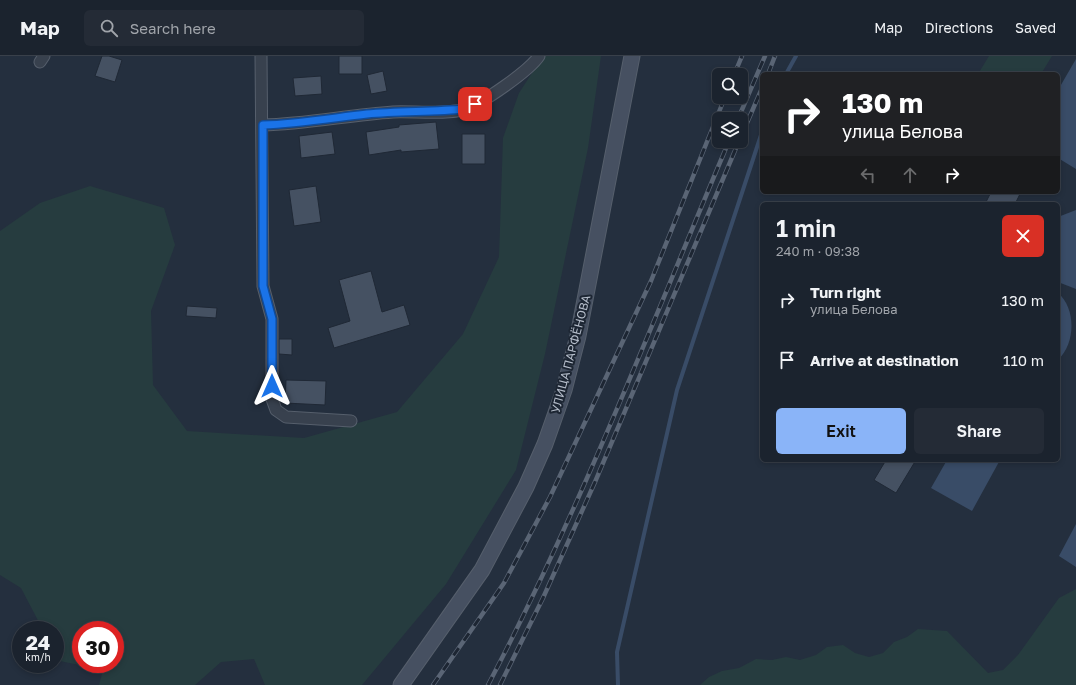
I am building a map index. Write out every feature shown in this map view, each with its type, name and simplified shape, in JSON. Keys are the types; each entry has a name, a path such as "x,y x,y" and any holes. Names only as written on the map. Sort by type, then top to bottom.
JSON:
{"main road":[{"name":"УЛИЦА ПАРФЁНОВА","path":"401,685 482,570 526,486 545,444 564,390 578,336 632,56"}],"street":[{"path":"261,56 263,125 263,286 272,319 272,399 276,410 286,417 350,420"},
{"path":"263,125 293,124 341,117 393,112 465,109 484,100 532,64 539,56"}],"green space":[{"path":"543,56 601,56 588,148 545,354 516,470 446,584 362,685 265,685 254,659 221,662 195,685 99,685 102,673 124,673 124,621 72,621 72,664 64,662 64,621 38,621 21,588 0,575 0,231 40,203 90,186 164,208 175,245 151,311 153,385 187,431 304,438 397,412 463,334 499,257 503,138 519,93"},
{"path":"989,56 1052,56 1042,72 979,72"},
{"path":"1076,589 1076,685 700,685 709,677 722,671 739,668 756,659 772,660 786,657 800,660 816,655 827,647 843,645 855,653 869,657 883,653 894,642 907,637 918,629 947,631 988,673 1003,670 1018,655 1059,598"}],"water":[{"path":"1076,59 1076,169 1060,159 1060,87"},
{"path":"1076,210 1076,289 1060,283 1060,216"},
{"path":"1060,295 1068,307 1072,326 1071,335 1064,353 1060,358"},
{"path":"946,462 999,462 972,511 931,488"},
{"path":"1076,524 1076,567 1059,556"}],"building":[{"path":"102,56 109,56 122,60 115,82 95,76"},
{"path":"339,56 362,56 362,74 339,74"},
{"path":"383,71 387,91 371,94 367,75"},
{"path":"321,76 322,94 295,96 293,78"},
{"path":"436,122 439,149 401,152 401,150 369,155 366,132 399,127 399,125"},
{"path":"332,132 335,154 301,158 299,136"},
{"path":"462,134 485,134 485,164 462,164"},
{"path":"316,186 321,222 294,226 289,190"},
{"path":"990,194 1020,194 1016,202 986,202"},
{"path":"371,271 382,312 404,305 410,325 334,348 328,328 350,321 339,280"},
{"path":"187,306 217,308 216,318 186,316"},
{"path":"279,339 292,339 292,355 279,354"},
{"path":"286,380 326,381 325,405 285,403"},
{"path":"885,462 915,462 896,493 874,480"}],"waterway":[{"path":"787,72 796,56"},
{"path":"618,685 617,652 677,390 760,138"}],"railway":[{"path":"737,68 742,56"},
{"path":"741,112 765,56"},
{"path":"769,72 775,56"},
{"path":"748,121 760,93"},
{"path":"433,685 504,583 550,497 651,281 722,104"},
{"path":"488,685 554,552 614,416 726,148"},
{"path":"500,685 543,598 595,482 736,148"}],"route":[{"path":"272,386 272,319 263,286 263,125 293,124 341,117 393,112 465,109 475,104"}]}
